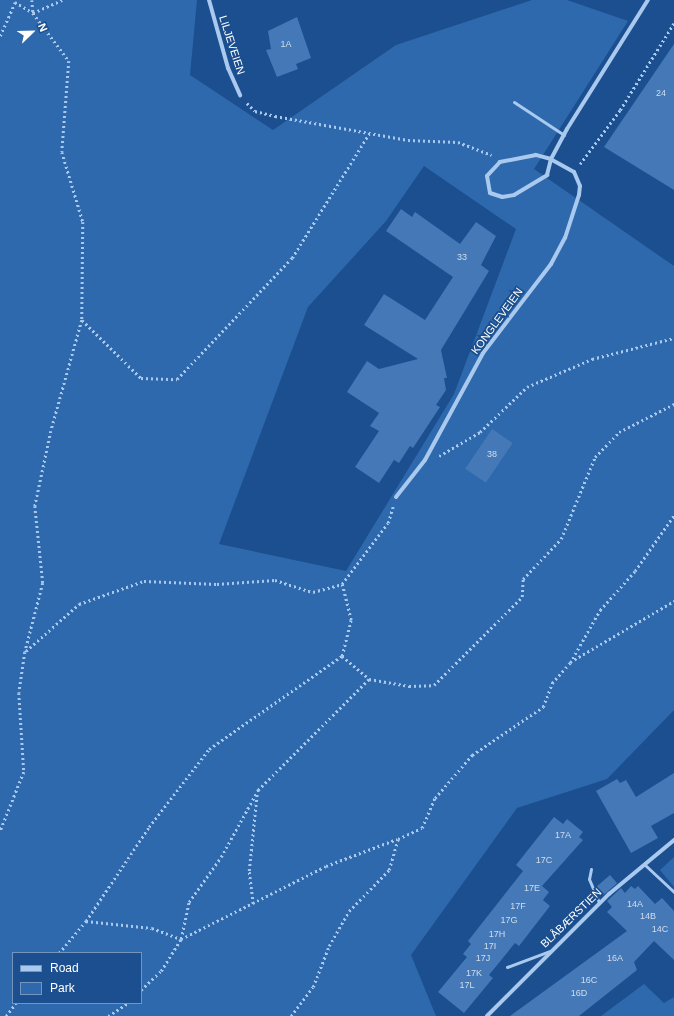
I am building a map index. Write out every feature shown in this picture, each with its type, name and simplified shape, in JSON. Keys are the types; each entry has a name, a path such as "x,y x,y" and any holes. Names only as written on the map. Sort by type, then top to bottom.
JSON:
{"street":[{"name":"LILJEVEIEN","path":"209,0 228,68 240,95"},
{"path":"574,172 551,159 536,155 506,160 494,166 487,176 487,188 496,196 514,195 543,179 550,171 551,159 564,135 648,0"},
{"name":"KONGLEVEIEN","path":"396,498 425,460 483,353 552,264 565,238 579,195 580,186 574,172"},
{"name":"BLÅBÆRSTIEN","path":"487,1016 599,903 674,840"}],"lane":[{"path":"514,102 564,135"},
{"path":"644,864 674,892"},
{"path":"591,869 588,879 599,903"},
{"path":"507,967 550,951"}],"path":[{"path":"32,0 33,13"},
{"path":"33,13 62,0"},
{"path":"0,36 15,2 33,13 70,61 62,152 84,222 82,320 51,431 35,506 43,583 25,652 19,693 24,772 0,832"},
{"path":"574,172 620,110 674,24"},
{"path":"240,95 255,111 369,134 408,140 458,142 506,160"},
{"path":"82,320 141,378 177,379 292,258 369,134"},
{"path":"425,460 447,454 480,432 527,387 592,359 674,338"},
{"path":"342,656 369,679 409,686 434,685 522,597 523,579 561,539 594,457 619,432 674,404"},
{"path":"25,652 80,604 144,581 217,584 275,580 313,592 342,584 388,523 396,498"},
{"path":"86,921 152,928 181,939 326,866 398,839 422,828 435,798 472,755 543,707 552,683 570,663 600,610 635,571 674,515"},
{"path":"59,952 86,921 149,827 209,748 342,656 351,620 342,584"},
{"path":"570,663 674,601"},
{"path":"142,989 161,971 181,939 189,902 221,857 258,790 369,679"},
{"path":"253,904 249,871 258,790"},
{"path":"292,1016 314,988 330,946 349,911 389,870 398,839"},
{"path":"6,1016 15,1004"},
{"path":"108,1016 126,1004"}],"green space":[{"path":"0,0 197,0 190,75 273,130 396,45 532,0 567,0 628,21 534,169 674,266 674,710 607,779 517,808 411,955 436,1016 0,1016","holes":["424,166 516,229 454,394 346,571 219,544 308,307 386,221"]},
{"path":"674,857 674,887 660,870"},
{"path":"644,984 664,1003 674,997 674,1016 601,1016"}],"building":[{"path":"297,17 311,58 296,64 298,69 277,77 266,50 271,49 268,31"},
{"path":"674,44 674,190 604,147"},
{"path":"401,209 412,217 415,212 460,244 476,222 496,236 481,265 489,271 441,350 447,378 444,378 446,390 436,405 440,407 413,448 410,446 399,463 394,460 379,483 355,467 379,431 370,426 379,413 347,392 367,361 379,369 418,359 364,325 384,294 425,320 453,277 386,231"},
{"path":"492,429 513,443 486,483 465,469"},
{"path":"674,773 674,813 651,826 658,838 631,853 596,791 617,779 620,783 626,780 636,797"},
{"path":"554,817 563,824 567,819 583,832 579,837 583,840 542,886 549,892 543,900 550,906 519,946 515,943 489,975 493,978 464,1013 438,992 467,957 463,954 471,944 468,941 523,871 516,865"},
{"path":"610,875 617,883 604,895 596,887"},
{"path":"631,886 635,889 638,886 655,904 662,898 674,911 674,960 654,941 634,962 637,970 579,1016 510,1016 627,931 607,912 612,907 607,901 621,888 625,893"}]}
